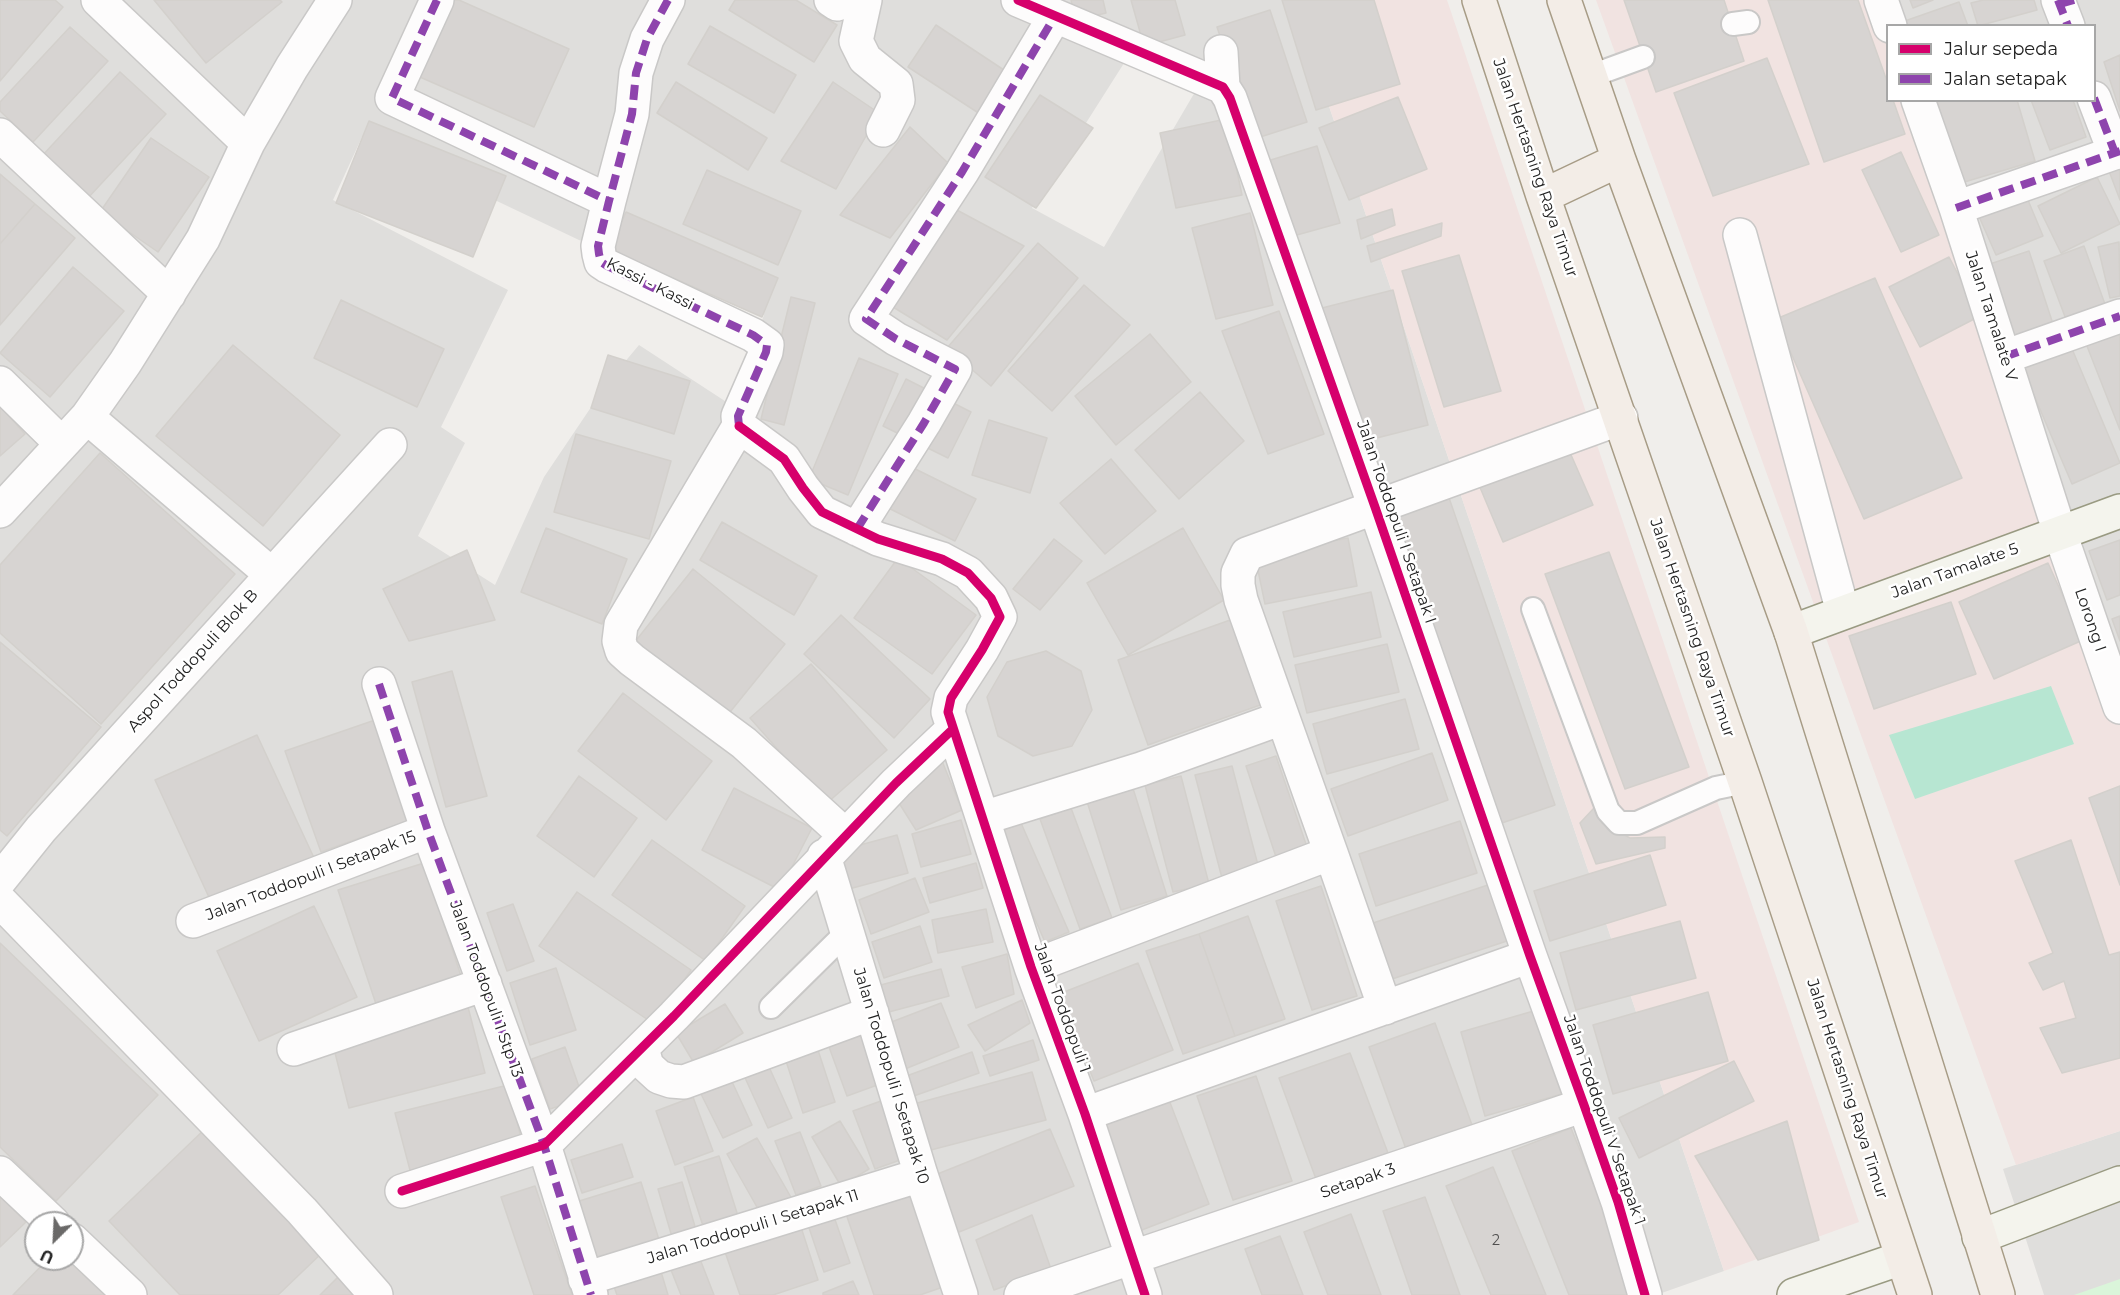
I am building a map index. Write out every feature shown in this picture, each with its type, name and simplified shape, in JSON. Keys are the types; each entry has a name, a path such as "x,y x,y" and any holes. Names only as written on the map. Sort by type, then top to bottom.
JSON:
{"main road":[{"name":"Jalan Hertasning Raya Timur","path":"1479,0 1543,196 1745,782 1915,1295"},
{"path":"1564,0 1619,160 1791,632 1998,1295"},
{"path":"1543,196 1619,160"}],"street":[{"path":"0,511 87,417 125,363 202,239 248,143 292,66 335,0"},
{"path":"436,0 392,98 609,201"},
{"name":"Kassi - Kassi","path":"668,0 647,39 636,73 632,114 598,246 601,262 753,335 766,345 766,352 738,416 739,426"},
{"path":"831,0 837,4 849,0"},
{"path":"865,0 856,41 865,60 896,84 898,100 883,130"},
{"path":"1018,0 1226,93"},
{"path":"1881,0 1889,24"},
{"path":"100,1 248,143"},
{"path":"857,529 955,369 896,339 866,319 962,172 1055,16"},
{"name":"Jalan Toddopuli I Setapak I","path":"1221,52 1226,93 1375,507 1530,956"},
{"name":"Jalan Tamalate V","path":"1919,102 1956,208 2060,532"},
{"path":"1956,208 2117,152 2096,102"},
{"path":"0,135 169,294"},
{"path":"1740,235 1843,612"},
{"path":"2004,357 2120,315"},
{"path":"0,383 62,444"},
{"path":"87,417 271,574"},
{"path":"1385,1008 1241,600 1238,585 1240,566 1247,554 1621,418"},
{"path":"739,426 621,625 619,641 622,651 632,660 744,743 834,846"},
{"name":"Jalan Toddopuli 1","path":"739,426 784,459 822,512 878,538 942,559 968,573 991,598 1000,617 951,698 948,712 1031,967 1085,1114 1145,1295"},
{"name":"Aspol Toddopuli Blok B","path":"0,880 41,829 390,445"},
{"name":"Jalan Tamalate 5","path":"1791,632 2120,511"},
{"name":"Lorong I","path":"2060,532 2120,707"},
{"name":"Jalan Toddopuli 1 Stp 13","path":"379,684 428,831 544,1145 588,1287"},
{"path":"983,818 1141,769 1282,718"},
{"path":"402,1191 544,1145 642,1048 834,846 952,730"},
{"name":"Jalan Toddopuli I Setapak 15","path":"193,921 428,831"},
{"name":"Jalan Toddopuli I Setapak 10","path":"834,846 847,932 921,1175 961,1295"},
{"path":"1031,967 1331,853"},
{"path":"0,902 302,1211 376,1295"},
{"path":"1085,1114 1530,956"},
{"name":"Jalan Toddopuli V Setapak 1","path":"1530,956 1618,1203 1645,1295"},
{"path":"294,1049 485,984"},
{"path":"642,1048 647,1066 659,1077 684,1082 872,1013"},
{"name":"Setapak 3","path":"1022,1295 1584,1105"},
{"path":"0,1173 40,1211"},
{"name":"Jalan Toddopuli I Setapak 11","path":"588,1287 921,1175"},
{"path":"1979,1237 2120,1183"},
{"path":"84,1251 130,1295"},
{"path":"1794,1295 1902,1258"}],"lane":[{"path":"1591,76 1643,57"},
{"path":"1533,609 1608,811 1619,823 1637,823 1716,788 1745,782"},
{"path":"771,1007 847,932"}],"shaded area":[{"path":"0,0 1293,0 1724,1271 1656,1295 0,1295","holes":["1133,49 1202,80 1104,247 1032,208","362,137 579,240 764,315 731,405 639,345 608,382 544,477 495,585 418,536 465,443 441,427 508,290 333,200"]},
{"path":"1293,0 1447,0 1859,1222 1724,1271"},
{"path":"1596,0 1879,0 1887,24 1886,102 1914,102 2120,695 2120,1131 2016,1165"},
{"path":"1879,0 2120,0 2120,695 1914,102 2096,102 2096,24 1888,24"},
{"path":"2120,1131 2120,1295 2044,1295 2003,1169"}],"green space":[{"path":"2051,686 2074,744 1915,799 1889,735"},
{"path":"2120,1279 2120,1295 2074,1295"}],"building":[{"path":"0,0 55,0 63,7 0,81"},
{"path":"154,0 280,0 282,2 206,63"},
{"path":"446,0 459,0 569,49 534,127 413,74"},
{"path":"735,0 796,0 837,25 814,62 729,10"},
{"path":"1071,0 1103,0 1106,13 1076,20"},
{"path":"1131,0 1175,0 1185,35 1144,46"},
{"path":"1282,0 1374,0 1400,84 1316,110"},
{"path":"1624,0 1724,0 1744,61 1656,92"},
{"path":"1768,0 1858,0 1886,78 1886,102 1894,102 1905,134 1824,162"},
{"path":"1910,0 1933,0 1913,8"},
{"path":"1983,0 2034,0 2037,10 1985,24 1977,24 1971,3"},
{"path":"1959,2 1967,24 1902,24 1902,22"},
{"path":"1270,10 1307,122 1254,139 1217,27"},
{"path":"936,25 1007,72 980,114 908,67"},
{"path":"710,26 796,75 774,113 688,64"},
{"path":"70,27 108,61 33,142 0,111 0,102"},
{"path":"2120,55 2120,111 2104,62"},
{"path":"1767,58 1809,164 1713,196 1674,93"},
{"path":"120,72 166,114 87,199 41,157"},
{"path":"676,82 767,138 748,170 657,113"},
{"path":"833,82 879,113 836,189 781,161"},
{"path":"1040,95 1093,128 1036,208 985,177"},
{"path":"1398,97 1427,169 1349,200 1319,128"},
{"path":"1937,102 2018,102 2035,161 1961,183"},
{"path":"2032,102 2074,102 2086,137 2050,150"},
{"path":"1226,119 1242,195 1176,208 1160,133"},
{"path":"369,121 506,176 473,257 336,203"},
{"path":"910,127 948,163 890,238 840,215"},
{"path":"151,138 209,177 158,252 100,212"},
{"path":"1317,146 1340,223 1286,238 1264,162"},
{"path":"1901,152 1939,235 1901,252 1862,170"},
{"path":"2120,167 2120,200 2109,171"},
{"path":"707,170 801,211 778,265 683,224"},
{"path":"0,174 35,204 0,244"},
{"path":"2097,177 2120,224 2061,253 2038,206"},
{"path":"2025,193 2043,236 1996,255 1977,212"},
{"path":"35,204 75,238 0,325 0,244"},
{"path":"955,209 1024,246 947,340 893,307"},
{"path":"1392,209 1395,225 1361,239 1357,220"},
{"path":"626,212 778,278 762,317 609,250"},
{"path":"1250,213 1273,305 1216,319 1192,228"},
{"path":"1442,223 1441,236 1371,262 1367,246"},
{"path":"2119,242 2120,296 2110,298 2098,247"},
{"path":"1038,243 1078,278 991,386 947,348"},
{"path":"2084,246 2106,307 2067,322 2044,261"},
{"path":"2029,251 2054,327 2012,341 1987,265"},
{"path":"1459,255 1501,391 1444,407 1402,271"},
{"path":"1949,257 1980,316 1920,347 1889,287"},
{"path":"73,267 124,311 50,397 0,353"},
{"path":"1875,278 1962,478 1864,519 1776,319"},
{"path":"1084,285 1130,325 1052,411 1008,371"},
{"path":"1393,290 1428,425 1357,443 1322,308"},
{"path":"791,297 815,303 784,425 761,419"},
{"path":"341,300 444,349 417,407 314,358"},
{"path":"1279,311 1324,434 1268,454 1222,331"},
{"path":"2120,321 2120,430 2083,336"},
{"path":"1150,334 1191,382 1116,445 1075,396"},
{"path":"2067,337 2120,463 2072,484 2018,358"},
{"path":"233,345 340,435 263,526 156,436"},
{"path":"608,355 690,381 674,434 591,408"},
{"path":"859,358 898,374 848,495 809,479"},
{"path":"906,379 971,412 948,458 883,426"},
{"path":"1200,392 1244,441 1179,499 1135,450"},
{"path":"0,406 25,434 0,456"},
{"path":"989,420 1047,438 1030,493 972,475"},
{"path":"576,434 671,461 649,539 554,512"},
{"path":"1568,448 1593,505 1503,542 1479,485"},
{"path":"100,453 235,574 101,724 0,633 0,565"},
{"path":"885,454 976,499 955,541 864,496"},
{"path":"1111,459 1156,511 1105,554 1060,503"},
{"path":"1447,492 1555,805 1490,827 1382,514"},
{"path":"722,522 817,576 794,615 700,560"},
{"path":"546,528 627,559 602,624 521,592"},
{"path":"1183,528 1224,600 1128,655 1087,583"},
{"path":"1348,538 1357,586 1265,604 1255,556"},
{"path":"1054,539 1082,561 1040,610 1013,589"},
{"path":"2120,540 2120,595 2107,600 2089,551"},
{"path":"467,550 495,620 409,641 383,589"},
{"path":"1609,552 1689,767 1625,789 1545,574"},
{"path":"898,558 976,615 932,674 854,618"},
{"path":"2048,563 2083,640 1994,679 1959,602"},
{"path":"693,569 785,644 726,717 634,643"},
{"path":"1371,592 1381,637 1294,657 1283,612"},
{"path":"1951,602 1976,674 1874,709 1849,636"},
{"path":"841,615 930,699 894,738 804,654"},
{"path":"2120,616 2120,641 2112,619"},
{"path":"1233,619 1263,704 1148,745 1118,660"},
{"path":"0,642 101,727 7,836 0,830"},
{"path":"1387,644 1399,692 1307,713 1295,665"},
{"path":"1046,651 1081,671 1092,710 1072,746 1033,756 998,736 987,697 1007,662"},
{"path":"811,664 887,750 826,804 750,718"},
{"path":"452,671 487,796 446,807 412,682"},
{"path":"623,693 712,761 666,820 578,751"},
{"path":"1405,699 1419,749 1327,774 1313,724"},
{"path":"378,719 413,819 321,852 285,751"},
{"path":"257,735 315,860 213,906 155,780"},
{"path":"1432,753 1448,800 1348,836 1331,789"},
{"path":"1276,756 1308,850 1277,860 1246,766"},
{"path":"942,761 962,810 916,830 899,803"},
{"path":"1232,766 1259,869 1222,878 1195,775"},
{"path":"579,776 637,818 594,877 537,836"},
{"path":"1181,776 1209,884 1173,892 1145,785"},
{"path":"1130,779 1167,896 1121,910 1084,792"},
{"path":"2120,786 2120,885 2089,798"},
{"path":"734,788 812,828 780,890 702,850"},
{"path":"1071,808 1112,918 1080,929 1040,819"},
{"path":"1594,808 1602,823 1630,838 1665,837 1665,848 1596,864 1580,823"},
{"path":"961,820 971,854 921,867 912,834"},
{"path":"1460,821 1477,873 1376,906 1359,854"},
{"path":"1021,823 1069,932 1045,942 997,833"},
{"path":"897,835 908,873 849,889 838,851"},
{"path":"652,840 745,906 706,961 612,895"},
{"path":"2071,840 2109,955 2120,952 2120,1058 2062,1073 2040,1028 2076,1018 2064,981 2043,990 2029,963 2053,953 2015,861"},
{"path":"1650,855 1666,905 1550,941 1534,891"},
{"path":"424,863 461,976 376,1004 338,890"},
{"path":"976,863 983,888 930,903 923,878"},
{"path":"915,878 929,912 871,934 859,900"},
{"path":"1491,884 1510,940 1386,981 1367,925"},
{"path":"1321,886 1357,996 1312,1010 1276,901"},
{"path":"577,892 691,970 654,1024 539,946"},
{"path":"513,904 534,961 507,971 487,913"},
{"path":"314,906 357,997 259,1041 217,951"},
{"path":"986,909 993,942 938,953 932,920"},
{"path":"1248,916 1285,1019 1235,1036 1199,934"},
{"path":"1680,921 1696,978 1576,1010 1560,953"},
{"path":"920,926 932,962 884,978 872,942"},
{"path":"1199,934 1235,1036 1183,1054 1146,951"},
{"path":"0,943 158,1095 56,1201 0,1147"},
{"path":"1007,954 1014,994 976,1008 962,967"},
{"path":"1138,963 1173,1050 1094,1081 1059,994"},
{"path":"556,968 576,1030 530,1045 510,983"},
{"path":"941,969 949,996 885,1013 877,986"},
{"path":"1708,992 1728,1061 1613,1094 1593,1025"},
{"path":"1022,1000 1030,1023 985,1051 968,1025"},
{"path":"941,1003 959,1047 900,1071 881,1026"},
{"path":"725,1004 743,1033 694,1063 676,1033"},
{"path":"468,1007 485,1073 349,1108 332,1041"},
{"path":"1537,1010 1562,1094 1485,1116 1461,1032"},
{"path":"1435,1023 1472,1125 1406,1149 1369,1047"},
{"path":"857,1024 880,1084 847,1096 825,1036"},
{"path":"1033,1040 1039,1060 990,1076 983,1056"},
{"path":"816,1044 835,1102 803,1113 784,1055"},
{"path":"565,1047 583,1098 550,1109 532,1059"},
{"path":"972,1052 979,1073 908,1098 901,1078"},
{"path":"1350,1053 1388,1153 1316,1179 1279,1078"},
{"path":"765,1058 792,1118 768,1128 741,1069"},
{"path":"1734,1061 1754,1101 1639,1158 1619,1118"},
{"path":"1032,1072 1046,1120 927,1151 914,1104"},
{"path":"728,1073 752,1125 723,1138 697,1086"},
{"path":"1256,1076 1292,1181 1233,1200 1197,1096"},
{"path":"508,1085 523,1146 411,1174 395,1113"},
{"path":"693,1097 713,1151 675,1165 656,1111"},
{"path":"1169,1100 1209,1204 1134,1233 1093,1129"},
{"path":"881,1101 903,1159 875,1169 853,1111"},
{"path":"840,1121 869,1169 841,1186 812,1137"},
{"path":"1787,1121 1819,1240 1758,1260 1695,1156"},
{"path":"207,1127 326,1249 278,1295 180,1295 109,1221"},
{"path":"1571,1128 1638,1295 1569,1295 1512,1151"},
{"path":"1050,1129 1074,1186 954,1234 930,1177"},
{"path":"800,1132 821,1186 796,1195 775,1141"},
{"path":"757,1138 792,1199 762,1216 727,1154"},
{"path":"622,1144 633,1177 582,1193 571,1160"},
{"path":"719,1156 738,1216 703,1226 684,1167"},
{"path":"1493,1167 1546,1295 1491,1295 1446,1186"},
{"path":"641,1182 660,1243 595,1263 576,1202"},
{"path":"682,1182 696,1230 672,1237 658,1189"},
{"path":"535,1186 572,1295 534,1295 501,1197"},
{"path":"913,1188 946,1286 920,1295 874,1295 845,1211"},
{"path":"0,1196 24,1220 24,1224 0,1247"},
{"path":"1425,1197 1460,1295 1412,1295 1383,1211"},
{"path":"831,1208 850,1263 824,1272 805,1216"},
{"path":"1351,1214 1381,1295 1328,1295 1304,1232"},
{"path":"1032,1215 1051,1269 994,1290 976,1240"},
{"path":"800,1224 818,1280 773,1295 740,1295 724,1249"},
{"path":"1280,1236 1303,1295 1262,1295 1245,1249"},
{"path":"698,1254 714,1295 681,1295 669,1265"},
{"path":"659,1265 668,1295 617,1295 612,1281"},
{"path":"84,1269 117,1295 13,1295 36,1271 84,1271"},
{"path":"339,1276 356,1295 320,1295"},
{"path":"853,1281 859,1295 823,1295 823,1293"}],"marked path":[{"path":"437,0 392,98 609,201"},
{"path":"668,0 647,39 636,73 632,114 598,246 599,254 601,262 607,266 753,335 767,345 738,416 739,426"},
{"path":"2058,0 2067,24"},
{"path":"2060,4 2074,0"},
{"path":"857,529 955,369 896,339 866,319 962,172 1055,16"},
{"path":"2096,102 2115,153"},
{"path":"1956,208 2120,151"},
{"path":"2004,357 2120,316"},
{"path":"379,684 428,831 544,1145 591,1295"}],"cycle path":[{"path":"1018,0 1223,87 1230,98 1618,1202 1645,1295"},
{"path":"739,426 784,459 822,512 878,539 942,559 968,573 991,598 1000,617 951,698 948,712 1031,967 1085,1114 1145,1295"},
{"path":"402,1191 544,1145 674,1016 896,783 952,730"}]}
